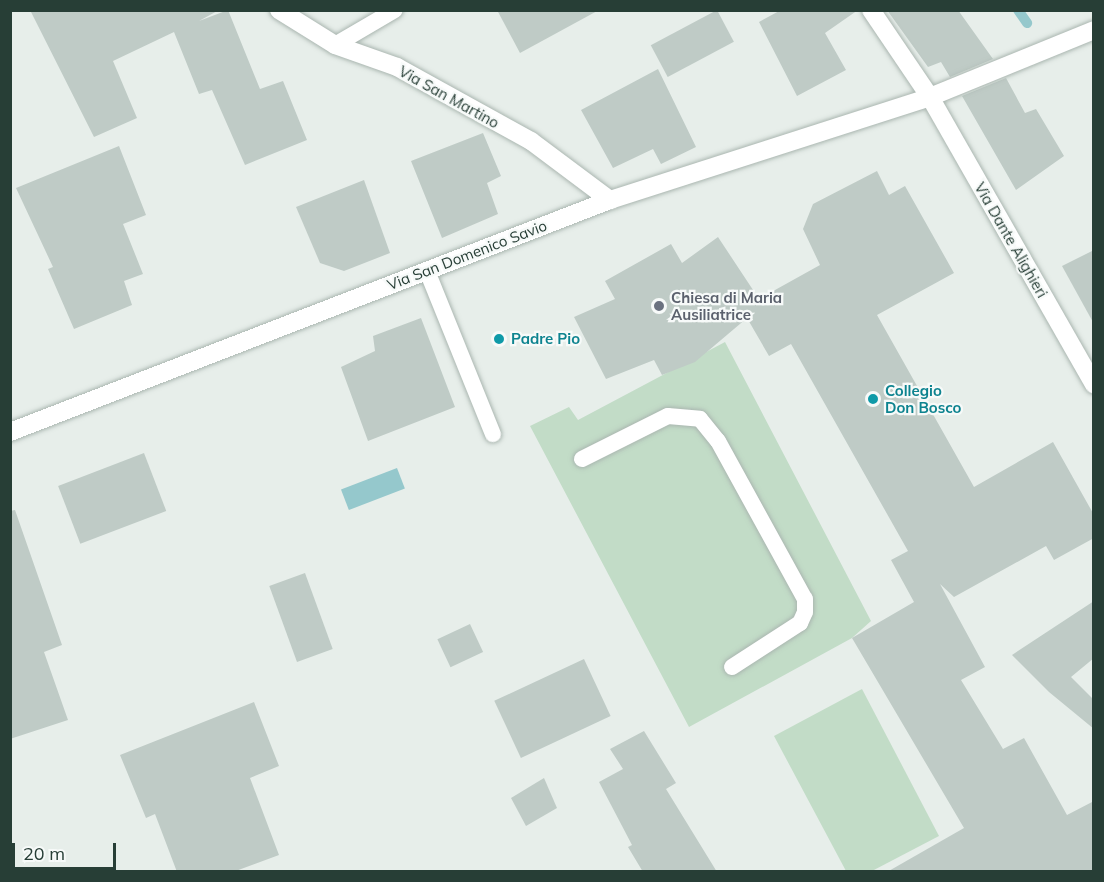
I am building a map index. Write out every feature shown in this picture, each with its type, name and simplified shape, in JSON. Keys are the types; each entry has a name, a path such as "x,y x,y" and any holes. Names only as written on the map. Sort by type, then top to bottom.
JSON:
{"street":[{"name":"Via San Martino","path":"279,10 335,45 397,68 531,141 610,200"},
{"name":"Via Dante Alighieri","path":"870,10 930,97 1094,384"},
{"name":"Via San Domenico Savio","path":"10,432 610,200 930,97 1094,30"}],"lane":[{"path":"335,45 395,10"},
{"path":"427,271 493,434"},
{"path":"582,459 668,416 700,419 717,441 805,599 805,612 800,623 732,667"}],"green space":[{"path":"725,342 871,621 852,638 689,727 530,426 569,407 578,420"},
{"path":"862,689 939,836 872,871 846,871 774,736"}],"water":[{"path":"397,468 405,489 349,510 341,490"}],"building":[{"path":"30,10 219,10 199,21 228,10 260,89 283,81 307,140 245,165 212,90 199,94 174,32 113,61 137,118 94,137"},
{"path":"497,10 599,10 520,53"},
{"path":"717,10 734,42 668,77 651,45"},
{"path":"781,10 858,10 825,33 846,70 797,96 759,22"},
{"path":"887,10 958,10 993,59 950,77 941,62 928,67"},
{"path":"658,69 696,147 661,164 653,149 613,168 581,110"},
{"path":"1006,78 1025,113 1036,109 1064,156 1016,190 962,96"},
{"path":"483,133 501,176 487,183 498,214 442,238 411,161"},
{"path":"119,146 146,215 123,224 143,274 124,281 132,305 74,329 48,269 53,267 16,188"},
{"path":"877,171 889,195 905,186 954,273 877,315 974,487 1053,442 1094,515 1094,538 1054,560 1046,546 954,597 940,584 985,667 961,680 1003,749 1024,738 1067,815 1094,801 1094,872 887,872 964,828 852,638 914,602 891,560 908,551 791,344 769,356 747,318 695,362 662,375 654,360 606,379 574,317 615,299 605,281 671,244 682,263 718,237 759,299 820,265 803,229 813,204"},
{"path":"364,180 390,253 344,271 320,263 296,207"},
{"path":"1094,250 1094,324 1062,266"},
{"path":"421,318 455,407 368,441 341,367 375,351 373,336"},
{"path":"144,453 166,511 80,544 58,486"},
{"path":"15,510 62,645 44,652 68,720 10,739 10,511"},
{"path":"305,573 333,649 297,662 269,586"},
{"path":"1094,601 1094,658 1071,677 1094,700 1094,729 1049,692 1012,655"},
{"path":"470,624 483,652 450,667 437,639"},
{"path":"584,659 611,716 521,758 494,701"},
{"path":"254,702 279,766 250,778 279,855 233,872 177,872 155,814 146,818 120,755"},
{"path":"644,731 676,783 666,789 717,872 643,872 628,847 632,845 599,782 623,769 610,749"},
{"path":"544,778 557,808 526,826 511,798"}],"waterway":[{"path":"1018,10 1027,23"}],"place":[{"name":"Chiesa di Maria Ausiliatrice","path":"659,306"},
{"name":"Padre Pio","path":"499,339"},
{"name":"Collegio Don Bosco","path":"873,399"}]}
